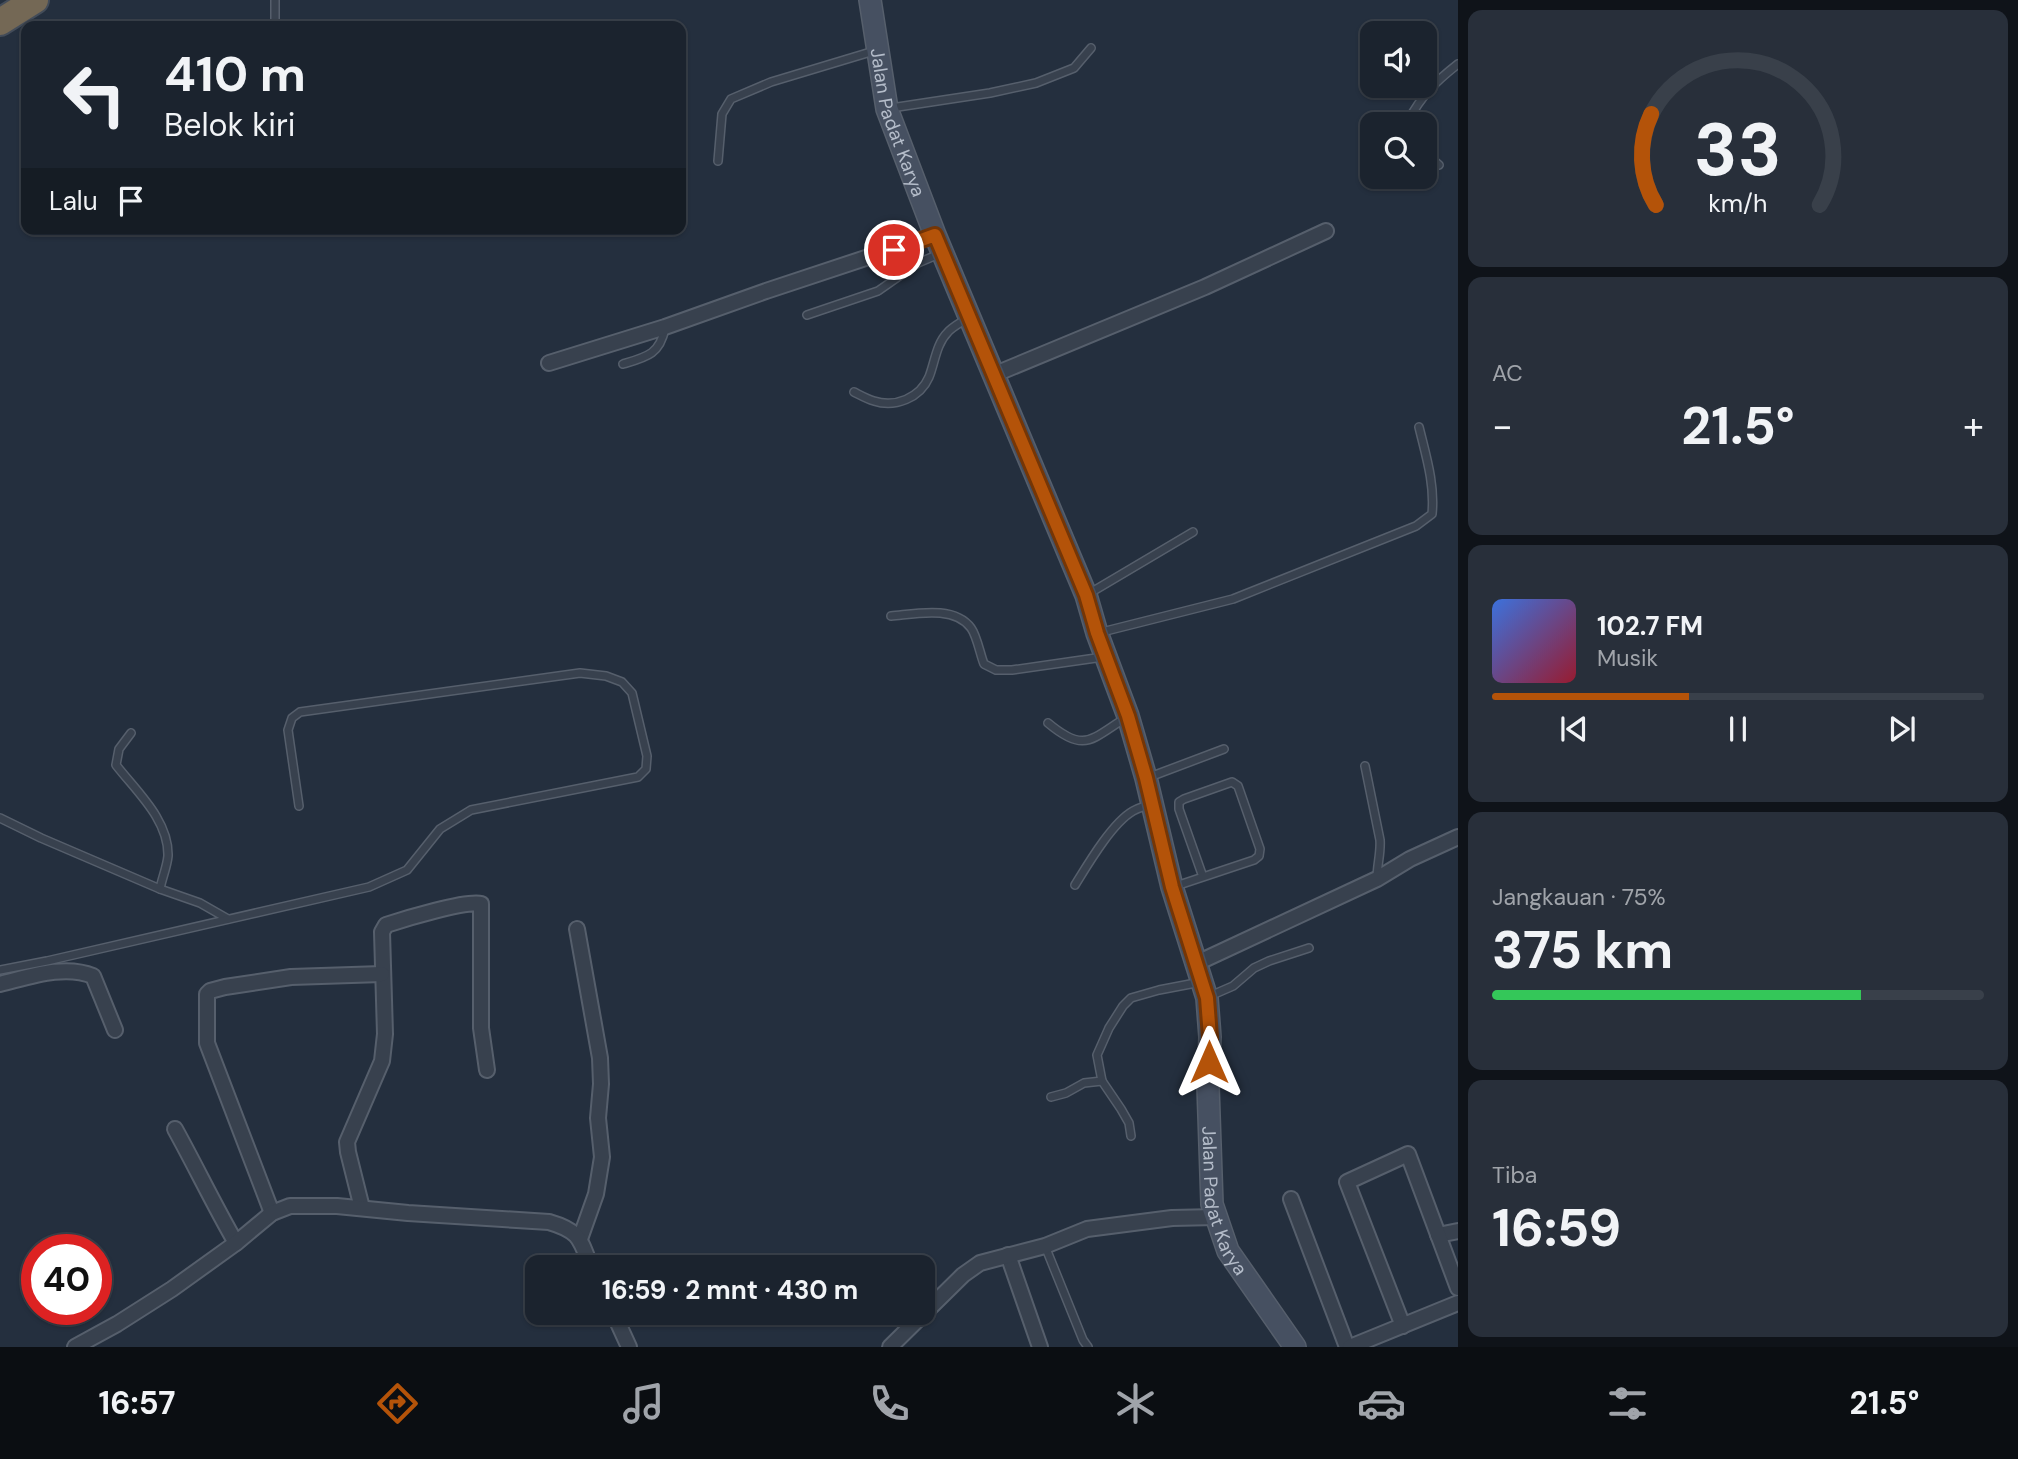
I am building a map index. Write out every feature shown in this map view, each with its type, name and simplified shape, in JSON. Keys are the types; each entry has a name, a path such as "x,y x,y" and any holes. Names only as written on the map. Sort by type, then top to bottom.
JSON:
{"highway":[{"path":"0,22 35,0"}],"street":[{"name":"Jalan Padat Karya","path":"870,0 887,108 939,244 1086,595 1128,716 1146,778 1172,887 1202,981 1210,1037 1208,1086 1212,1205 1228,1251 1295,1347"},
{"path":"993,375 1205,287 1326,231"},
{"path":"549,363 665,327 754,295 939,244"},
{"path":"1202,981 1410,859 1458,837"},
{"path":"362,1208 346,1142 382,1061 385,1034 382,932 386,925 477,902 481,904 481,1028 488,1070"},
{"path":"577,929 600,1058 598,1118 602,1157 596,1194 580,1239"},
{"path":"0,984 65,970 80,971 93,976 115,1030"},
{"path":"272,1213 207,1043 207,994 225,987 292,976 382,974"},
{"path":"175,1129 200,1174 209,1197 236,1242"},
{"path":"1403,1326 1346,1182 1408,1154 1458,1288"},
{"path":"1291,1199 1348,1347 1458,1303"},
{"path":"75,1347 172,1289 272,1213 290,1206 362,1208 549,1222 568,1228 580,1239 587,1255"},
{"path":"890,1347 963,1275 981,1263 1045,1245 1087,1229 1216,1217"},
{"path":"1438,1235 1458,1231"},
{"path":"1009,1255 1040,1347"},
{"path":"618,1325 629,1347"}],"lane":[{"path":"275,0 275,20"},
{"path":"887,108 990,93 1035,83 1074,68 1091,48"},
{"path":"718,161 722,114 731,99 771,82 878,50"},
{"path":"1413,112 1433,85 1458,64"},
{"path":"807,315 878,291 918,263 939,244"},
{"path":"854,392 875,402 892,403 911,397 921,390 928,378 936,353 948,332 969,317"},
{"path":"623,364 652,354 662,340 665,327"},
{"path":"1097,633 1233,599 1416,526 1432,514 1433,501 1429,467 1419,427"},
{"path":"1086,595 1193,532"},
{"path":"891,616 933,613 957,616 971,628 985,664 996,670 1107,656"},
{"path":"0,970 369,887 407,870 440,829 471,810 638,777 646,769 647,757 632,693 622,682 606,676 580,673 300,712 292,718 288,730 299,806"},
{"path":"1048,723 1063,736 1079,742 1090,739 1128,716"},
{"path":"131,733 119,749 116,765 155,814 165,835 168,857 160,889"},
{"path":"1146,778 1224,749"},
{"path":"1365,766 1380,840 1377,879"},
{"path":"1172,887 1203,877 1254,860 1259,856 1238,786 1232,782 1179,802 1179,809 1203,877"},
{"path":"1075,885 1091,858 1114,830 1131,812 1152,803"},
{"path":"0,818 160,889 200,903 229,919"},
{"path":"1131,1136 1129,1124 1102,1081 1097,1055 1123,1006 1131,998 1202,981 1233,986 1254,968 1309,948"},
{"path":"1051,1097 1066,1093 1084,1083 1102,1081"},
{"path":"1045,1245 1088,1347"}],"route":[{"path":"894,250 935,235 1086,595 1128,716 1172,887 1207,998 1209,1062"}]}
